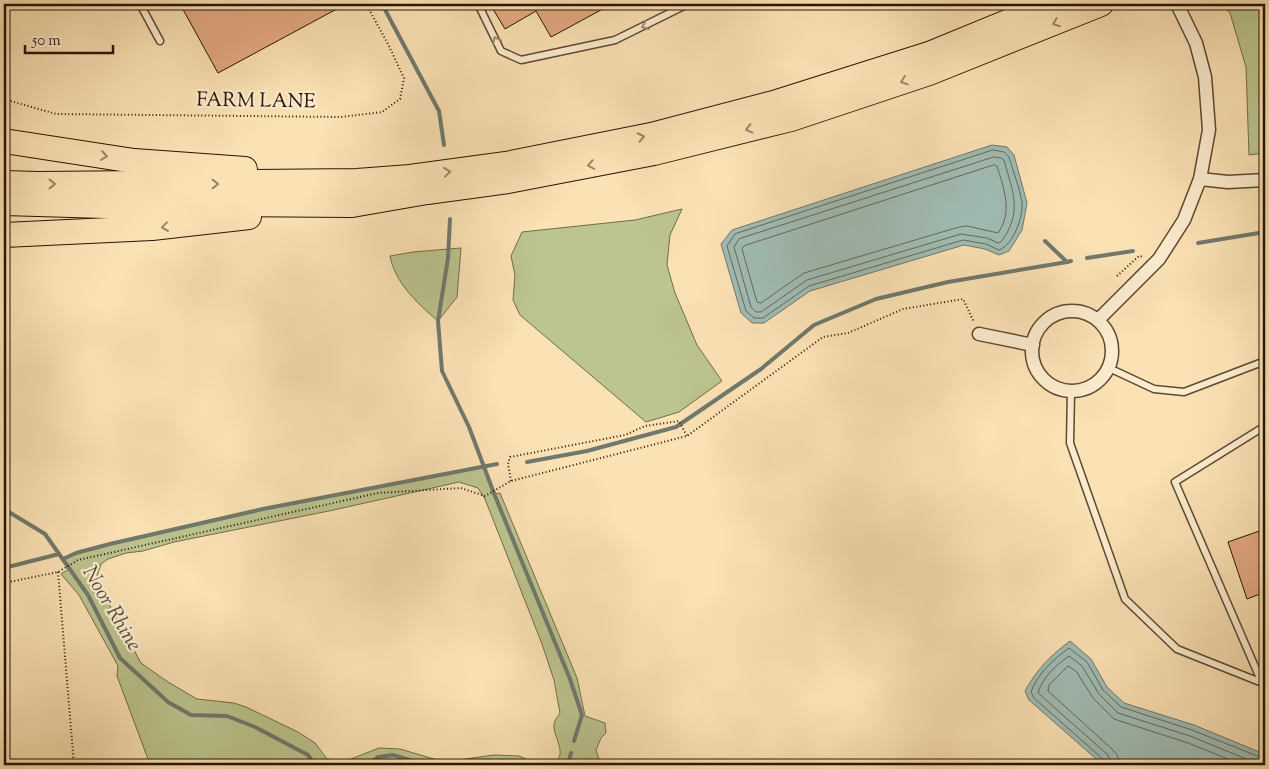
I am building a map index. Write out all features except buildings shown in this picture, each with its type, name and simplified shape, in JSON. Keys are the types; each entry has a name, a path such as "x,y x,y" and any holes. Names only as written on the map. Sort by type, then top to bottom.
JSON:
{"highway":[{"path":"4,182 38,184 357,181 410,177 506,164 651,135 777,102 929,54 1051,4"},
{"path":"4,235 152,228 352,205 508,181 654,153 791,119 929,73 1101,4"},
{"path":"4,141 134,161 288,172 410,177"},
{"path":"4,203 138,207 205,204 352,205"}],"street":[{"path":"1098,320 1159,259 1184,220 1200,179 1209,130 1205,76 1196,44 1177,4"},
{"path":"1200,179 1228,182 1265,180"},
{"path":"1076,311 1088,314 1098,320 1107,330 1112,342 1112,355 1108,368 1093,385 1071,391 1058,388 1042,376 1033,358 1033,345 1036,334 1043,324 1053,316 1064,312 1076,311"},
{"path":"979,334 1033,345"}],"lane":[{"path":"140,4 160,41"},
{"path":"478,4 501,51 521,60 614,40 688,4"},
{"path":"1108,368 1154,389 1184,392 1265,361"},
{"path":"1071,391 1070,443 1125,599 1177,649 1264,683"},
{"path":"1264,683 1175,482 1265,426"}],"path":[{"name":"FARM LANE","path":"4,99 56,114 341,117 382,112 400,99 404,78 366,4"},
{"path":"1117,276 1138,256 1159,259"},
{"path":"4,584 58,572 78,560 378,493 461,488 485,496 511,481 687,436 823,336 848,333 903,309 964,299 979,334"},
{"path":"511,481 508,464 510,457 625,435 645,426 679,421 687,436"},
{"path":"58,572 74,765"}],"green space":[{"path":"1220,4 1265,4 1265,153 1249,155 1246,67 1230,13"},
{"path":"682,209 670,235 667,265 675,293 697,345 722,381 679,412 646,422 520,315 513,300 515,275 511,256 522,232 635,220"},
{"path":"461,248 457,297 438,321 415,300 402,284 390,256"},
{"path":"483,466 494,494 500,493 577,678 585,716 605,723 606,733 601,738 596,750 601,765 545,765 558,760 560,755 554,728 560,713 554,680 542,644 485,499 478,488 459,482 329,511 174,542 143,551 126,553 108,559 101,564 97,576 98,584 141,663 197,699 234,703 298,732 315,743 327,759 346,761 379,748 400,749 444,762 494,755 519,756 540,765 152,765 148,759 117,676 118,666 79,595 61,574 69,569 63,559 93,548 124,540 298,502"}],"water":[{"path":"992,145 1007,147 1014,155 1027,203 1022,230 1009,251 999,255 985,249 964,245 810,291 764,323 752,323 741,313 721,244 732,230"},
{"path":"1070,641 1091,659 1107,687 1124,703 1194,725 1262,753 1265,756 1265,765 1103,765 1029,700 1025,691 1044,663"}],"waterway":[{"path":"382,4 439,111 444,145"},
{"path":"450,219 448,258 438,321 442,371 469,427 495,496 570,679 582,715 574,741"},
{"path":"1198,243 1265,232"},
{"path":"1045,241 1067,262 1071,261"},
{"path":"1087,258 1133,251"},
{"path":"527,462 587,451 676,427 761,369 814,325 876,299 948,282 1067,262"},
{"path":"63,559 76,553 110,544 263,509 497,464"},
{"name":"Noor Rhine","path":"4,509 45,534 88,595 120,658 168,702 191,715 227,716 255,727 308,755 315,765"},
{"path":"4,568 59,554"},
{"path":"568,765 571,753"},
{"name":"Noor Rhine","path":"368,765 378,757 393,755 426,765"},
{"name":"Noor Rhine","path":"489,765 504,762 522,765"}]}
